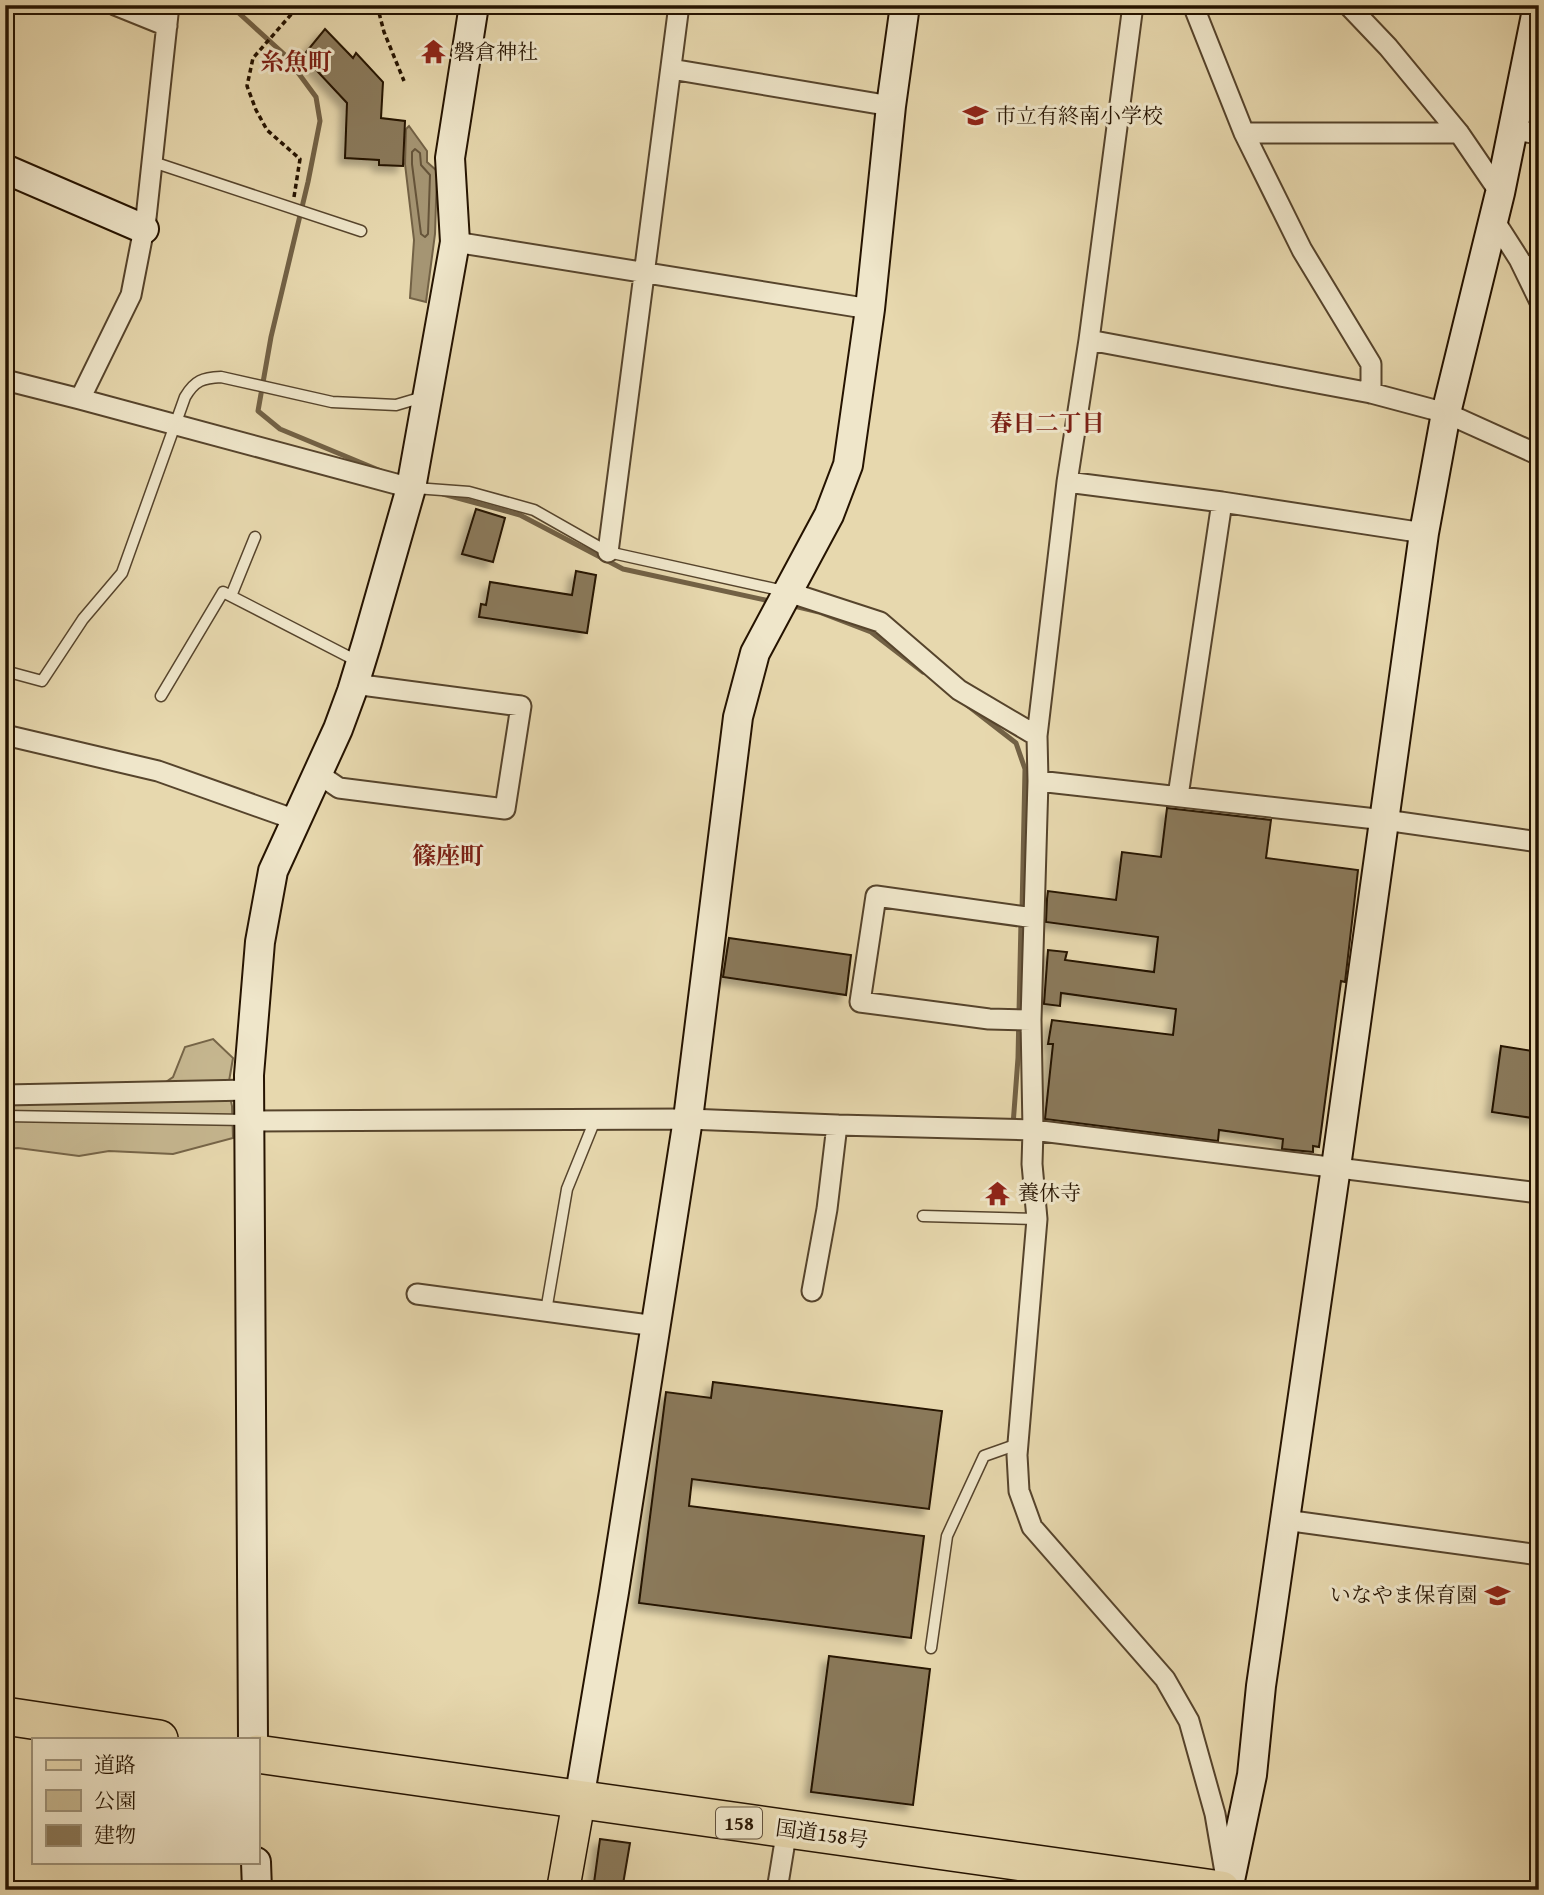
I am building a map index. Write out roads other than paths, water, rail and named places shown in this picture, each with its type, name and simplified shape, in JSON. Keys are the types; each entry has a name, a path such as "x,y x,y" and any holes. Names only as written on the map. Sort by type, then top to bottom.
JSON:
{"highway":[{"path":"5,1716 152,1738"},
{"name":"国道158号","path":"259,1754 1221,1890"}],"main road":[{"path":"563,1890 579,1800"}],"street":[{"path":"115,5 167,26"},
{"path":"80,399 131,295 153,162 169,5"},
{"path":"253,1738 249,1075 260,942 273,871 338,729 357,674 411,488 455,242 450,158 474,5"},
{"path":"608,552 679,5"},
{"path":"579,1800 688,1119 738,717 755,653 829,515 848,465 870,309 891,106 905,5"},
{"path":"1133,5 1089,340 1067,482 1037,736 1031,1020 1032,1164 1037,1219 1017,1444 1019,1491 1032,1527 1164,1679 1189,1721 1215,1814 1228,1890"},
{"path":"1193,5 1244,133 1301,250 1371,363 1371,393"},
{"path":"1348,5 1388,47 1459,133 1497,206 1539,300"},
{"path":"1228,1890 1252,1774 1261,1686 1424,533 1446,413 1497,206 1526,132 1538,5"},
{"path":"671,69 891,106"},
{"path":"1244,133 1459,133"},
{"path":"5,169 144,229"},
{"path":"455,242 870,309"},
{"path":"1089,340 1371,393 1446,413 1539,456"},
{"path":"5,380 411,488"},
{"path":"1067,482 1222,502 1424,533"},
{"path":"1178,796 1222,502"},
{"path":"788,592 880,622 959,690 1037,736"},
{"path":"317,774 339,788 505,808 521,706 357,674"},
{"path":"5,735 158,771 296,820"},
{"path":"1038,781 1385,820 1539,842"},
{"path":"1031,1020 989,1019 860,1002 876,896 1034,918"},
{"path":"5,1095 249,1090"},
{"path":"250,1121 688,1119 1033,1130 1539,1193"},
{"path":"812,1291 827,1209 837,1125"},
{"path":"417,1294 656,1326"},
{"path":"1285,1520 1539,1555"},
{"path":"777,1890 787,1829"},
{"path":"257,1864 257,1890"}],"lane":[{"path":"153,162 360,231"},
{"path":"1518,258 1539,264"},
{"path":"5,671 42,681 83,619 122,573 185,397 192,385 208,378 221,377 332,402 396,405 427,395"},
{"path":"411,488 469,492 534,510 608,552 788,592"},
{"path":"231,596 255,537"},
{"path":"160,696 223,592 357,674"},
{"path":"5,1116 250,1121"},
{"path":"546,1311 567,1189 595,1119"},
{"path":"923,1216 1037,1219"},
{"path":"932,1648 947,1536 984,1457 1017,1444"}],"water":[{"path":"409,126 427,151 427,162 437,171 435,234 426,302 410,298 414,240 405,164 406,129"}],"waterway":[{"path":"230,5 285,55 316,97 320,121 271,337 258,411 280,429 381,471"},
{"path":"443,494 520,515 623,569 774,602"},
{"path":"790,605 819,612 871,632 923,672"},
{"path":"967,705 1016,743 1025,769 1022,911"},
{"path":"1013,1125 1018,1058 1021,921"}],"place":[{"name":"磐倉神社","path":"434,52"},
{"name":"市立有終南小学校","path":"975,116"},
{"name":"養休寺","path":"998,1193"},
{"name":"いなやま保育園","path":"1497,1595"}],"district":[{"name":"糸魚町","path":"296,62"},
{"name":"春日二丁目","path":"1047,423"},
{"name":"篠座町","path":"448,856"}]}
